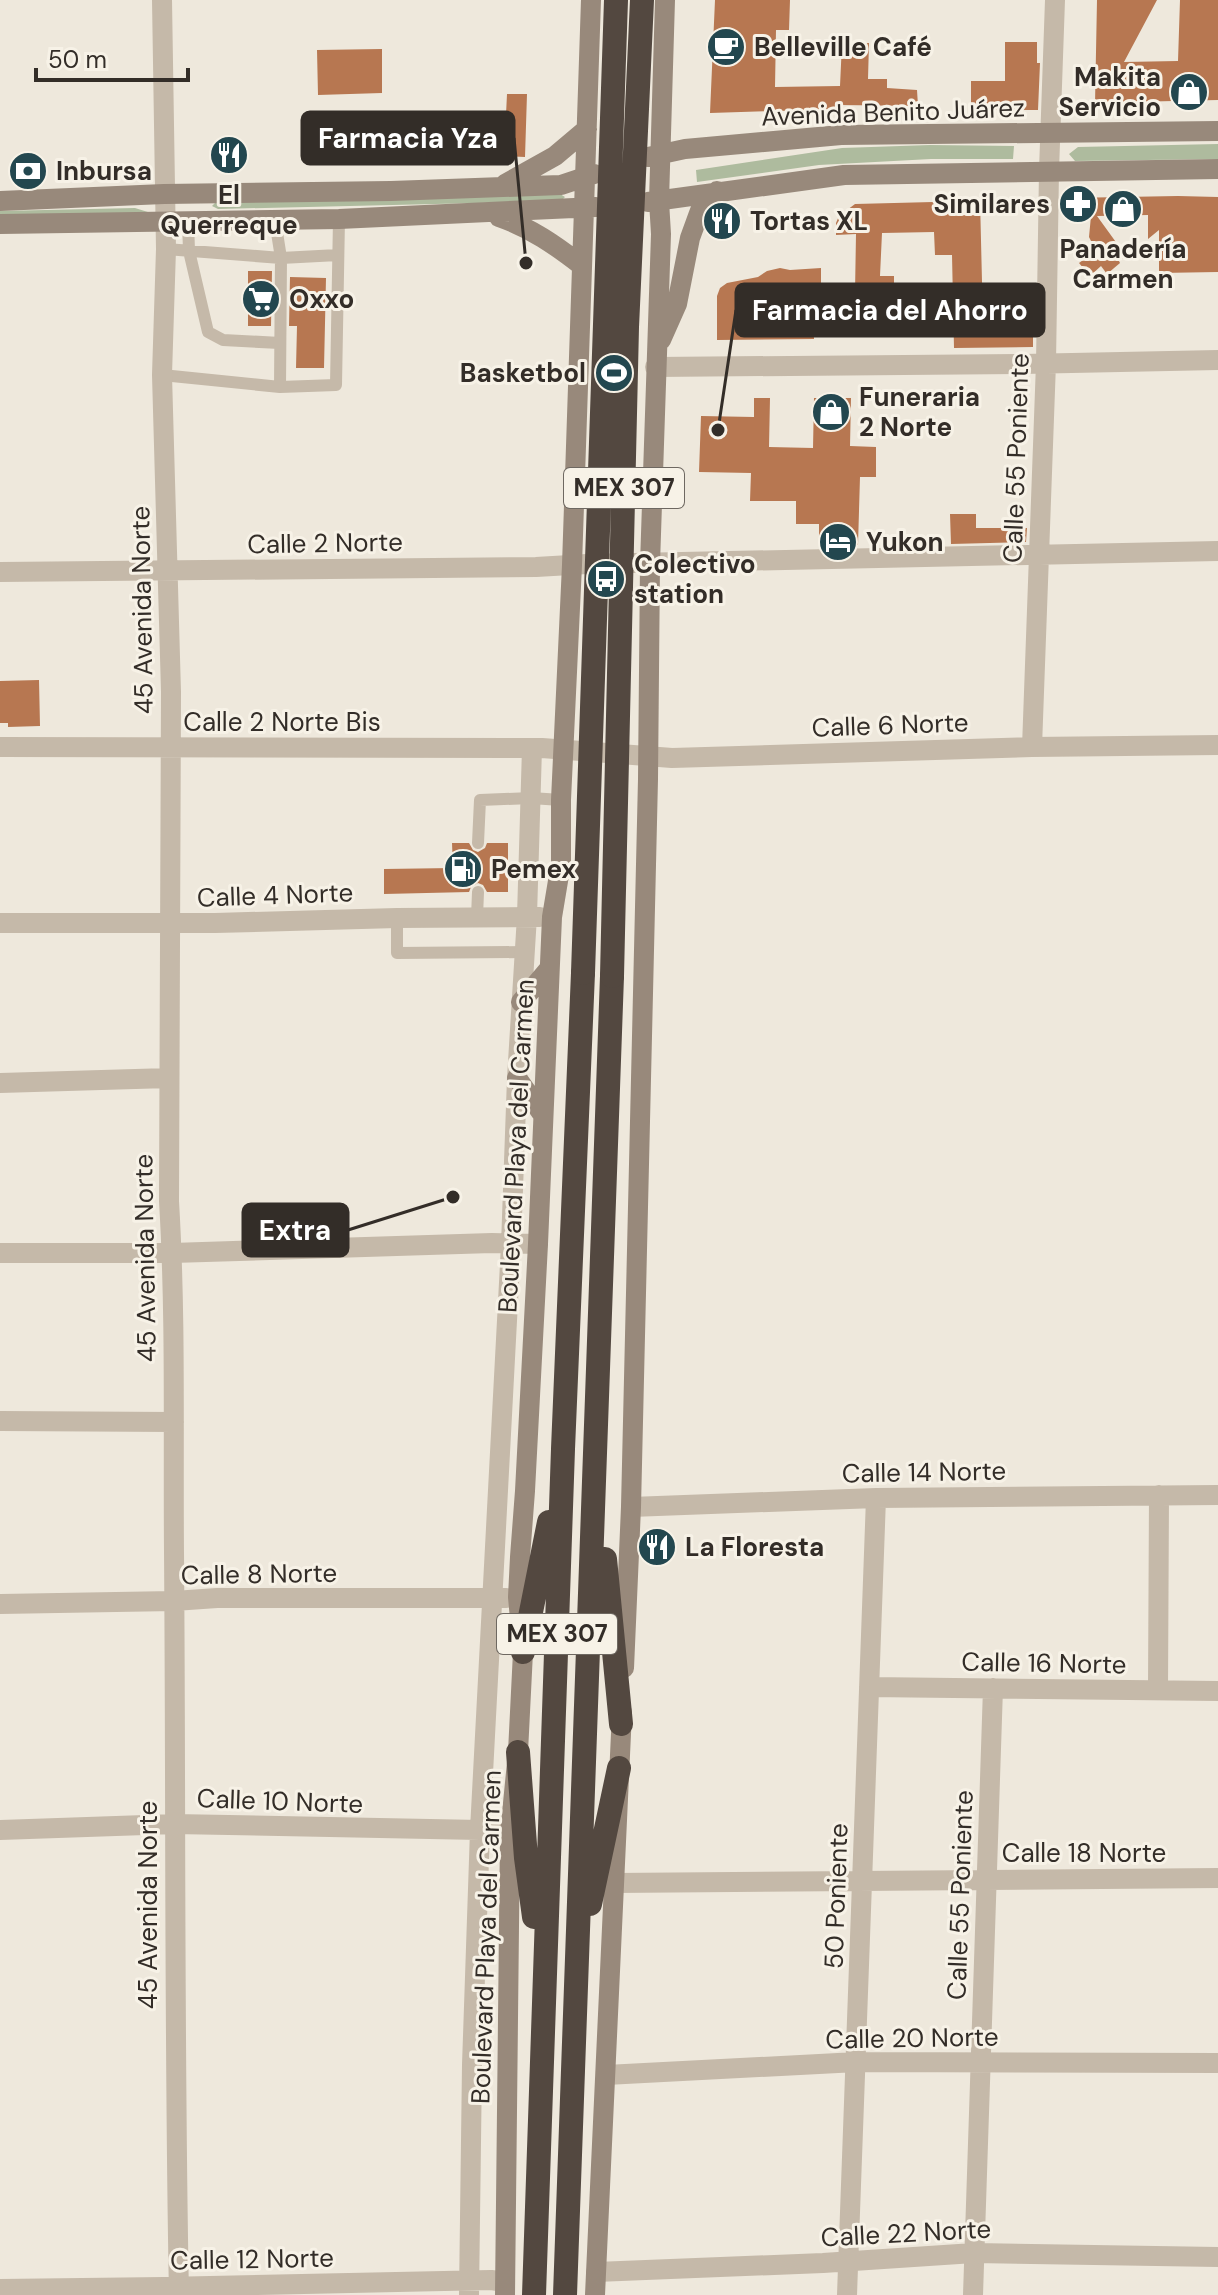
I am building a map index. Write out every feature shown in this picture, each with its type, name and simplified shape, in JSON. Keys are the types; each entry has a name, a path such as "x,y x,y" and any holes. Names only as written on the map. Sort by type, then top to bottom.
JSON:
{"highway":[{"name":"MEX 307","path":"534,2295 616,0"},
{"name":"MEX 307","path":"565,2295 612,976 627,327 642,0"},
{"path":"523,1652 563,1449"},
{"path":"595,1468 621,1724"},
{"path":"518,1752 526,1858 544,1985"},
{"path":"577,1965 619,1768"}],"main road":[{"name":"Boulevard Playa del Carmen","path":"505,2289 510,1834 523,1652 518,1597 552,917 561,863 591,0"},
{"path":"595,2295 631,1507 665,0"},
{"path":"498,188 555,156 587,129"},
{"name":"Avenida Benito Juárez","path":"0,201 561,185 660,153 841,135 1218,131"},
{"path":"0,224 489,214 659,201 844,175 1218,169"},
{"path":"656,359 677,304 690,238 701,208 717,191"},
{"path":"489,214 519,224 546,238 581,265"},
{"path":"521,1002 549,969"},
{"path":"517,1078 543,1115"}],"street":[{"name":"45 Avenida Norte","path":"162,0 166,249 162,375 171,747 169,1201 174,1422 174,2039 179,2291"},
{"name":"Calle 55 Poniente","path":"1032,747 1055,0"},
{"path":"656,359 1046,363 1218,360"},
{"path":"650,564 1218,551"},
{"name":"Calle 2 Norte","path":"0,572 650,564"},
{"name":"Calle 6 Norte","path":"564,750 647,758 1218,745"},
{"name":"Calle 2 Norte Bis","path":"0,747 564,750"},
{"path":"469,2288 480,1830 527,916 532,748"},
{"name":"Calle 4 Norte","path":"0,923 552,917"},
{"path":"0,1083 169,1078"},
{"path":"0,1253 172,1253 538,1244"},
{"path":"0,1421 174,1422"},
{"path":"1158,1690 1159,1495"},
{"name":"Calle 14 Norte","path":"631,1507 876,1498 1218,1495"},
{"name":"50 Poniente","path":"847,2295 876,1498"},
{"name":"Calle 8 Norte","path":"0,1604 217,1598 518,1597"},
{"name":"Calle 16 Norte","path":"869,1687 1218,1691"},
{"name":"Calle 55 Poniente","path":"973,2295 993,1688"},
{"name":"Calle 10 Norte","path":"0,1830 174,1824 480,1830 510,1834"},
{"name":"Calle 18 Norte","path":"614,1883 1218,1878"},
{"name":"Calle 20 Norte","path":"606,2075 857,2062 1218,2063"},
{"name":"Calle 22 Norte","path":"596,2272 974,2253 1218,2257"},
{"name":"Calle 12 Norte","path":"0,2289 469,2288 491,2280 505,2289"}],"lane":[{"path":"162,375 280,387 336,385 339,219"},
{"path":"188,220 189,251 208,332 223,340 280,343"},
{"path":"275,220 281,258 280,387"},
{"path":"166,249 281,258 338,255"},
{"path":"478,843 480,800 561,800"},
{"path":"477,917 478,892"},
{"path":"397,918 397,953 524,952"}],"green space":[{"path":"1218,144 1218,159 1075,161 1069,154 1078,147"},
{"path":"1014,146 1013,159 931,159 819,165 697,182 696,170 842,148"},
{"path":"560,194 565,197 561,201 218,209 212,206 216,202"},
{"path":"135,208 151,213 0,216 0,211"}],"building":[{"path":"715,0 790,0 789,30 776,30 775,87 840,86 842,43 869,43 868,79 887,79 887,88 917,90 918,106 840,105 840,109 710,113"},
{"path":"1097,0 1157,0 1124,62 1178,61 1180,0 1218,0 1218,100 1130,102 1130,109 1104,110 1104,103 1095,104"},
{"path":"1005,42 1037,42 1037,63 1040,63 1038,110 971,110 971,81 1005,81"},
{"path":"382,49 382,93 318,95 317,50"},
{"path":"507,94 527,94 525,157 504,156"},
{"path":"1218,197 1218,272 1159,273 1159,230 1148,239 1148,215 1097,216 1126,256 1107,274 1101,266 1090,276 1079,263 1090,255 1091,216 1068,216 1068,198"},
{"path":"933,199 980,199 983,323 1033,322 1033,347 954,348 952,255 935,255 934,232 882,233 880,276 894,276 894,291 855,293 856,234 836,235 839,216 855,204 933,202"},
{"name":"Tortas XL","path":"734,208 737,231 711,235 709,223 712,215 717,210"},
{"path":"780,268 821,268 821,294 813,295 814,339 717,340 717,296 720,288 727,283 758,277"},
{"name":"Oxxo","path":"248,271 272,271 271,326 248,326"},
{"path":"290,277 326,278 324,368 296,368 297,326 289,326"},
{"path":"754,398 770,398 769,447 813,448 814,398 851,398 850,446 876,447 876,477 860,477 858,545 819,546 819,524 796,524 796,501 750,501 751,473 699,472 701,416 754,417"},
{"path":"950,514 976,514 976,528 1027,528 1026,542 951,544"},
{"path":"39,680 40,726 8,727 8,723 0,723 0,681"},
{"name":"Pemex","path":"452,843 469,843 478,852 487,843 508,843 508,892 487,892 478,883 469,892 384,894 384,869 453,868"}],"place":[{"name":"Belleville Café","path":"726,47"},
{"name":"Makita Servicio","path":"1189,92"},
{"name":"El Querreque","path":"229,155"},
{"name":"Inbursa","path":"28,171"},
{"name":"Similares","path":"1078,204"},
{"name":"Panadería Carmen","path":"1123,209"},
{"name":"Tortas XL","path":"722,221"},
{"name":"Farmacia Yza","path":"526,263"},
{"name":"Oxxo","path":"261,299"},
{"name":"Basketbol","path":"614,373"},
{"name":"Funeraria 2 Norte","path":"831,412"},
{"name":"Farmacia del Ahorro","path":"718,430"},
{"name":"Yukon","path":"838,542"},
{"name":"Colectivo station","path":"606,579"},
{"name":"Pemex","path":"463,869"},
{"name":"Extra","path":"453,1197"},
{"name":"La Floresta","path":"657,1547"}]}
